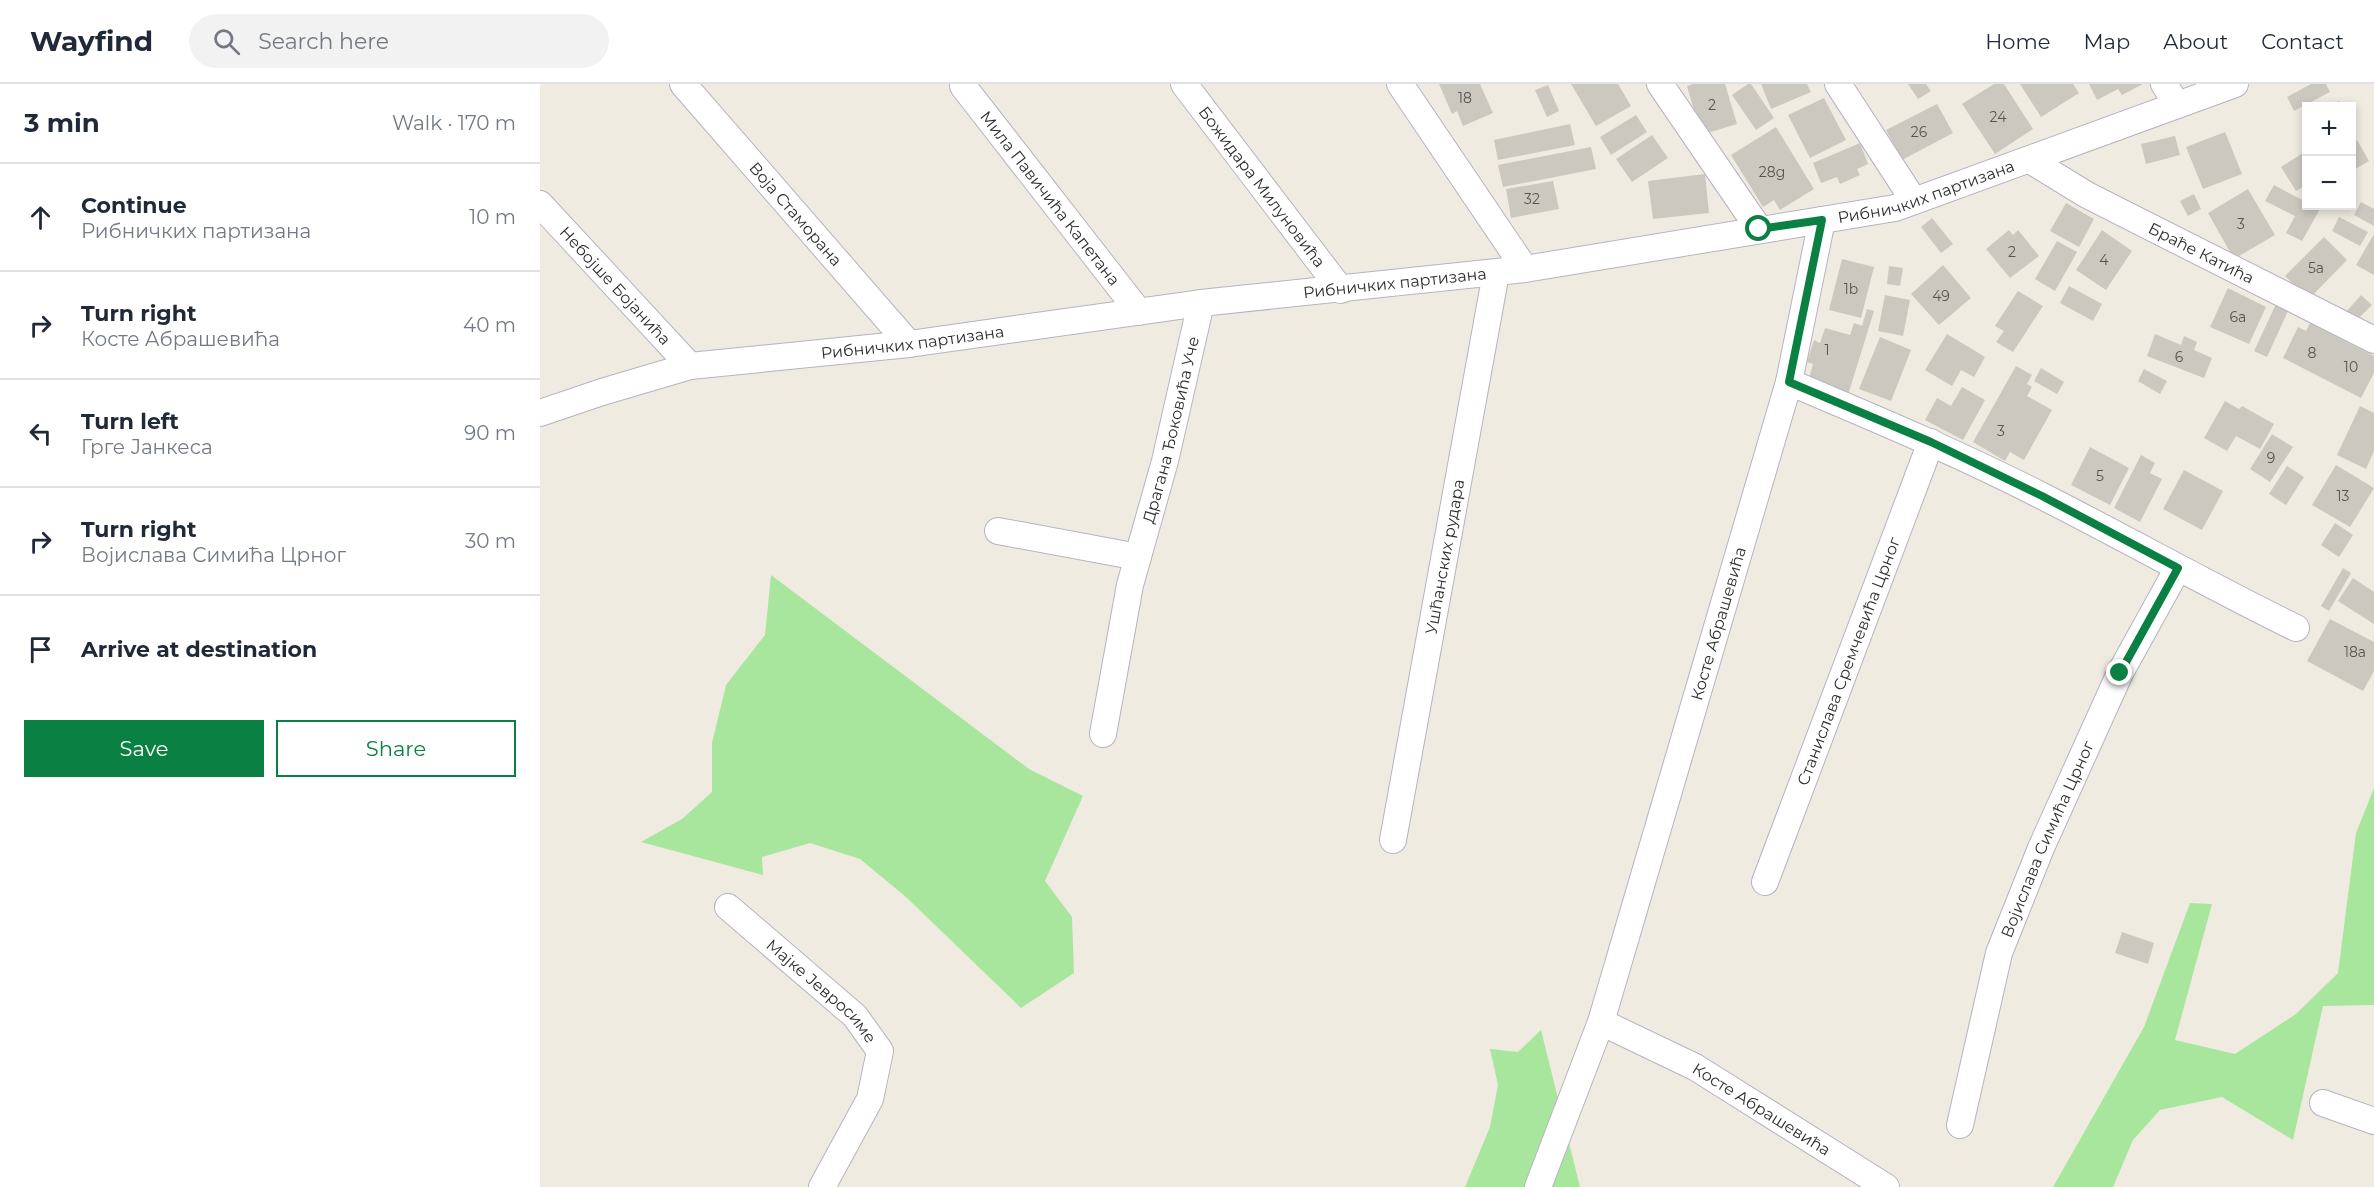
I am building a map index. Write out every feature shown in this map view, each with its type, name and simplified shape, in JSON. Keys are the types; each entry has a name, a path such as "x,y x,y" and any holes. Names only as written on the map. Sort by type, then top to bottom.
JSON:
{"street":[{"name":"Воја Стаморана","path":"682,84 909,344"},
{"name":"Божидара Милуновића","path":"1184,84 1341,290"},
{"path":"1400,84 1525,269"},
{"path":"1660,84 1759,229"},
{"path":"1838,84 1914,201"},
{"name":"Рибничких партизана","path":"540,413 690,366 909,344 1201,303 1496,273 1759,229 1871,213 1914,201 2030,160 2170,95 2235,84"},
{"name":"Мила Павичића Капетана","path":"963,86 1139,312"},
{"name":"Браће Катића","path":"2030,160 2087,195 2374,340"},
{"name":"Небојше Бојанића","path":"540,204 690,366"},
{"name":"Косте Абрашевића","path":"1538,1187 1601,1022 1789,382 1822,220"},
{"name":"Ушћанских рудара","path":"1393,840 1496,273"},
{"name":"Драгана Ђоковића Уче","path":"1103,734 1130,585 1165,461 1201,303"},
{"path":"1789,382 1931,442 2042,496 2296,628"},
{"name":"Станислава Сремчевића Црног","path":"1765,882 1931,442"},
{"path":"998,531 1138,557"},
{"name":"Војислава Симића Црног","path":"1960,1125 1999,953 2041,848 2120,673 2178,568"},
{"name":"Мајке Јевросиме","path":"729,907 855,1016 880,1051 870,1099 822,1187"},
{"name":"Косте Абрашевића","path":"1601,1022 1695,1067 1886,1187"},
{"path":"2323,1103 2374,1122"}],"green space":[{"path":"771,575 1029,769 1083,796 1045,881 1072,917 1074,973 1021,1008 906,897 860,859 810,843 762,857 763,875 641,842 682,819 712,792 712,743 726,685 765,635"},
{"path":"2374,788 2374,1005 2323,1006 2293,1140 2222,1097 2160,1110 2133,1140 2113,1187 2053,1187 2144,1027 2190,903 2212,904 2175,1040 2235,1054 2296,1014 2338,973 2356,833"},
{"path":"1541,1030 1580,1187 1465,1187 1490,1127 1498,1085 1490,1049 1518,1052"}],"building":[{"path":"1439,84 1480,84 1493,113 1463,126 1457,111 1452,114"},
{"path":"1571,84 1618,84 1631,106 1596,126"},
{"path":"1725,84 1737,124 1701,135 1687,86"},
{"path":"1751,84 1774,118 1756,130 1732,95"},
{"path":"1761,84 1807,84 1811,92 1771,109"},
{"path":"1908,84 1926,84 1931,91 1918,99"},
{"path":"1994,84 2004,84 2033,129 1995,154 1962,104"},
{"path":"2020,84 2073,84 2079,93 2041,117"},
{"path":"2089,84 2143,84 2122,95 2118,89 2097,100"},
{"path":"2311,84 2326,84 2330,92 2311,102 2302,102 2302,107 2294,111 2287,97"},
{"path":"1548,85 1559,111 1547,117 1535,90"},
{"path":"1824,98 1846,140 1810,158 1788,115"},
{"path":"1937,104 1953,133 1902,160 1886,130"},
{"path":"1636,115 1647,132 1611,155 1600,137"},
{"path":"1570,124 1575,145 1498,160 1494,140"},
{"path":"1776,127 1814,189 1780,210 1774,200 1763,207 1731,155"},
{"path":"2225,132 2242,174 2203,189 2186,147"},
{"path":"1652,135 1668,158 1632,182 1616,159"},
{"path":"2175,136 2180,155 2146,164 2141,144"},
{"path":"2356,141 2369,161 2356,169 2356,156"},
{"path":"1860,143 1868,164 1857,169 1860,175 1840,184 1837,177 1821,183 1813,163"},
{"path":"1591,147 1596,169 1503,187 1498,165"},
{"path":"2302,154 2302,187 2296,191 2281,167"},
{"path":"1705,174 1709,213 1653,219 1648,181"},
{"path":"1553,181 1559,209 1511,218 1506,189"},
{"path":"2274,185 2302,200 2302,210 2319,210 2302,241 2286,233 2295,216 2265,201"},
{"path":"2248,189 2275,235 2234,259 2208,213"},
{"path":"2194,194 2201,209 2188,216 2180,201"},
{"path":"2361,202 2374,209 2374,226 2354,215"},
{"path":"2066,203 2094,219 2079,247 2050,231"},
{"path":"2339,217 2368,232 2360,246 2332,231"},
{"path":"1932,218 1953,244 1941,253 1921,227"},
{"path":"2009,230 2013,235 2018,230 2039,256 2010,278 1986,249"},
{"path":"2102,230 2132,251 2106,290 2076,270"},
{"path":"2374,234 2374,275 2356,265"},
{"path":"2324,237 2347,260 2309,299 2285,276"},
{"path":"2057,241 2077,252 2055,291 2035,279"},
{"path":"1842,259 1874,267 1861,318 1829,310"},
{"path":"1943,265 1971,298 1939,325 1911,294"},
{"path":"1889,266 1903,268 1900,286 1887,284"},
{"path":"2069,286 2102,304 2093,321 2060,303"},
{"path":"2228,288 2266,307 2249,344 2210,327"},
{"path":"2018,291 2043,306 2013,352 1996,342 2004,331 1995,326"},
{"path":"1885,295 1910,300 1903,336 1878,331"},
{"path":"2361,295 2372,305 2356,321 2346,312"},
{"path":"2276,304 2288,311 2267,357 2254,351"},
{"path":"1867,309 1874,311 1848,395 1808,382 1813,364 1807,362 1814,340 1820,343 1825,328 1850,335 1854,323 1862,326"},
{"path":"2310,323 2374,356 2374,373 2361,398 2283,358 2298,327 2306,331"},
{"path":"1947,334 1985,357 1974,377 1961,370 1952,386 1925,370"},
{"path":"2155,334 2181,345 2184,336 2197,342 2194,350 2212,358 2204,378 2147,356"},
{"path":"1880,337 1911,350 1891,401 1859,389"},
{"path":"2016,366 2032,375 2027,384 2032,387 2027,396 2052,410 2024,460 2010,452 2005,461 1973,442"},
{"path":"2041,368 2064,382 2057,394 2034,381"},
{"path":"2144,369 2167,381 2160,394 2138,381"},
{"path":"1962,387 1985,400 1963,440 1925,420 1937,398 1951,406"},
{"path":"2225,401 2239,409 2242,406 2274,424 2260,449 2236,436 2227,451 2204,438"},
{"path":"2360,406 2374,413 2374,451 2366,469 2337,455"},
{"path":"2272,434 2293,447 2270,482 2250,469"},
{"path":"2090,447 2129,468 2110,505 2071,485"},
{"path":"2141,455 2155,463 2150,473 2162,479 2140,522 2114,508"},
{"path":"2336,465 2374,488 2350,527 2312,505"},
{"path":"2287,466 2304,477 2286,505 2269,494"},
{"path":"2184,470 2223,491 2202,530 2163,509"},
{"path":"2335,523 2353,535 2339,557 2321,545"},
{"path":"2343,568 2351,573 2329,611 2321,606"},
{"path":"2353,578 2374,592 2374,624 2338,601"},
{"path":"2330,619 2374,642 2374,671 2363,691 2307,661"},
{"path":"2122,932 2154,943 2148,964 2115,953"}],"route":[{"path":"1759,229 1822,220 1789,382 1931,442 2042,496 2178,568 2120,673"}]}
